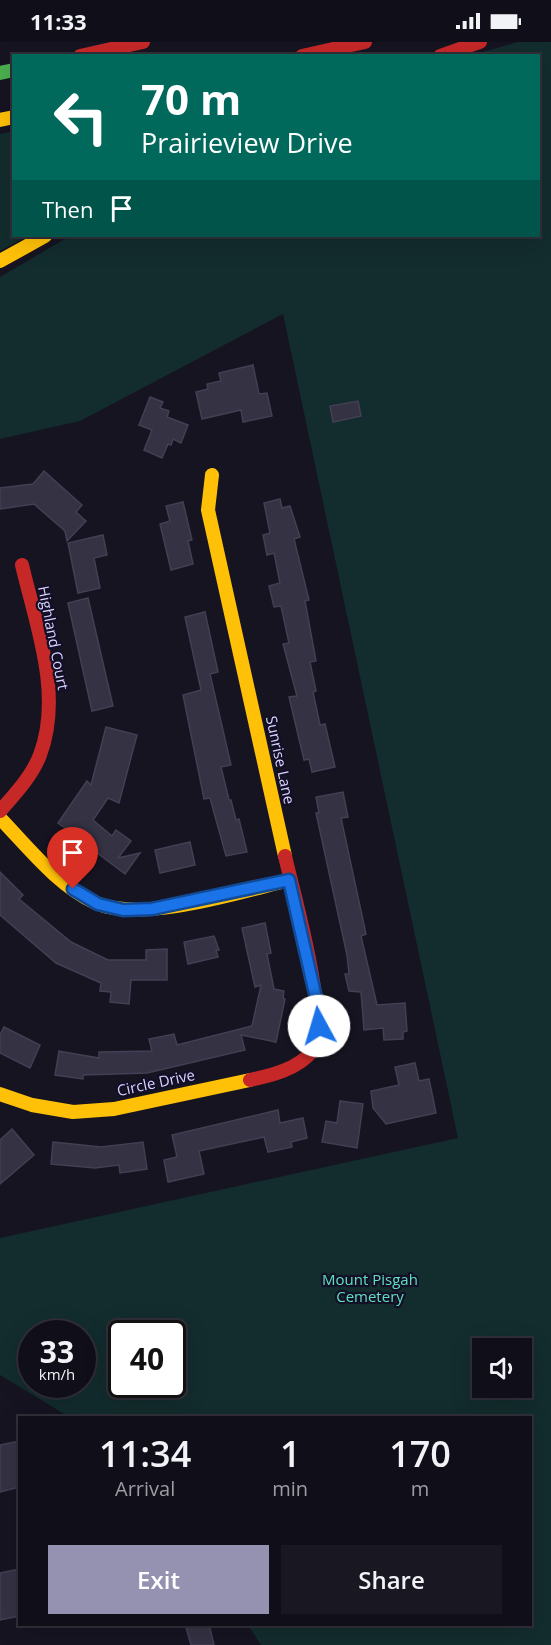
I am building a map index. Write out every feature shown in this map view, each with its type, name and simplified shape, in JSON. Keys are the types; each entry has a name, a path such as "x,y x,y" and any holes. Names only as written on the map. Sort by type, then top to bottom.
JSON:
{"main road":[{"path":"89,54 143,42"},
{"path":"311,54 365,42"},
{"path":"446,54 480,42"},
{"path":"0,261 43,237"},
{"name":"Sunrise Lane","path":"212,475 208,510 316,998 319,1026 312,1052"},
{"name":"Highland Court","path":"0,811 22,787 40,755 49,721 49,686 22,565"},
{"path":"0,818 73,889 98,904 123,910 152,909 289,880"},
{"name":"Circle Drive","path":"0,1094 32,1104 73,1112 114,1109 271,1076 312,1052"}],"green space":[{"name":"Mount Pisgah Cemetery","path":"518,42 551,42 551,1645 261,1645 249,1626 532,1626 532,1416 67,1416 38,1398 96,1398 96,1320 18,1320 18,1386 0,1375 0,1238 458,1138 283,314 80,421 0,439 0,277 68,237 540,237 540,54 476,54"},
{"path":"12,131 12,237 25,237 0,251 0,134"}],"building":[{"path":"253,365 259,394 267,393 272,416 243,422 241,410 202,419 196,392 208,389 207,384 221,381 219,373"},
{"path":"150,397 163,402 160,408 169,411 167,417 188,425 181,443 173,439 171,445 168,444 162,458 144,450 152,430 139,425"},
{"path":"358,401 361,416 333,422 330,406"},
{"path":"44,471 82,505 76,512 86,521 67,541 65,531 34,504 0,509 0,488 33,484"},
{"path":"280,499 282,508 290,506 300,537 294,539 309,600 305,601 316,661 310,662 316,691 313,692 320,725 325,724 335,767 312,772 309,759 304,760 289,697 297,696 283,644 289,643 281,606 274,607 269,586 280,583 274,553 267,555 263,535 270,533 264,503"},
{"path":"183,502 192,540 188,541 193,564 171,570 160,524 170,521 166,506"},
{"path":"103,535 107,555 94,558 100,588 78,593 68,543"},
{"path":"88,598 113,706 92,711 68,603"},
{"path":"205,612 218,672 210,674 231,765 221,767 229,800 231,800 236,820 239,819 247,852 226,856 210,798 204,799 183,695 201,690 185,617"},
{"path":"106,727 137,735 119,803 108,798 93,820 112,836 116,830 131,841 118,858 140,853 125,874 96,852 98,850 58,823 87,781 91,785"},
{"path":"343,792 348,817 341,818 366,934 361,936 377,1005 405,1003 407,1031 403,1032 403,1039 384,1040 383,1028 364,1030 361,992 349,991 345,974 349,974 347,955 316,813 319,813 316,797"},
{"path":"190,842 195,865 160,873 155,850"},
{"path":"0,872 23,895 19,899 71,942 108,960 146,960 146,950 167,949 167,980 131,980 129,1004 110,1002 111,992 100,991 101,983 56,963 0,915"},
{"path":"265,923 271,953 267,954 274,989 284,991 283,998 285,999 276,1042 241,1035 245,1050 147,1073 83,1075 83,1079 55,1075 59,1051 99,1058 99,1052 152,1051 149,1039 174,1034 177,1045 252,1026 261,985 255,987 242,928"},
{"path":"214,936 219,950 216,950 218,957 188,964 184,942"},
{"path":"4,1027 40,1045 30,1068 0,1053 0,1035"},
{"path":"415,1063 419,1081 429,1079 436,1113 386,1124 373,1108 371,1091 399,1085 395,1067"},
{"path":"340,1101 363,1104 357,1148 322,1142 326,1121 337,1123"},
{"path":"278,1110 280,1123 303,1118 307,1138 291,1142 292,1147 268,1152 264,1137 199,1151 204,1174 168,1182 164,1160 177,1157 172,1135"},
{"path":"12,1129 34,1155 0,1184 0,1140"},
{"path":"53,1142 101,1147 143,1142 147,1169 120,1173 119,1165 95,1168 51,1164"},
{"path":"18,1441 18,1488 0,1492 0,1445"},
{"path":"18,1569 18,1616 0,1620 0,1573"},
{"path":"186,1626 209,1626 214,1645 191,1645"}],"traffic: fast":[{"path":"0,73 12,70"}],"traffic: slow":[{"path":"0,120 12,117"},
{"path":"0,261 43,237"},
{"path":"212,475 208,510 285,856"},
{"path":"0,818 44,865 69,887 96,903 116,908 139,910 192,904 289,880"},
{"path":"0,1094 32,1105 73,1112 114,1109 250,1080"}],"traffic: jam":[{"path":"89,54 143,42"},
{"path":"311,54 365,42"},
{"path":"446,54 480,42"},
{"path":"0,811 37,763 46,732 49,708 45,660 22,565"},
{"path":"250,1080 283,1071 300,1063 312,1051 317,1036 317,1014 309,957 285,856"}],"route":[{"path":"73,889 98,904 123,910 152,909 289,880 316,998 319,1026"}]}
